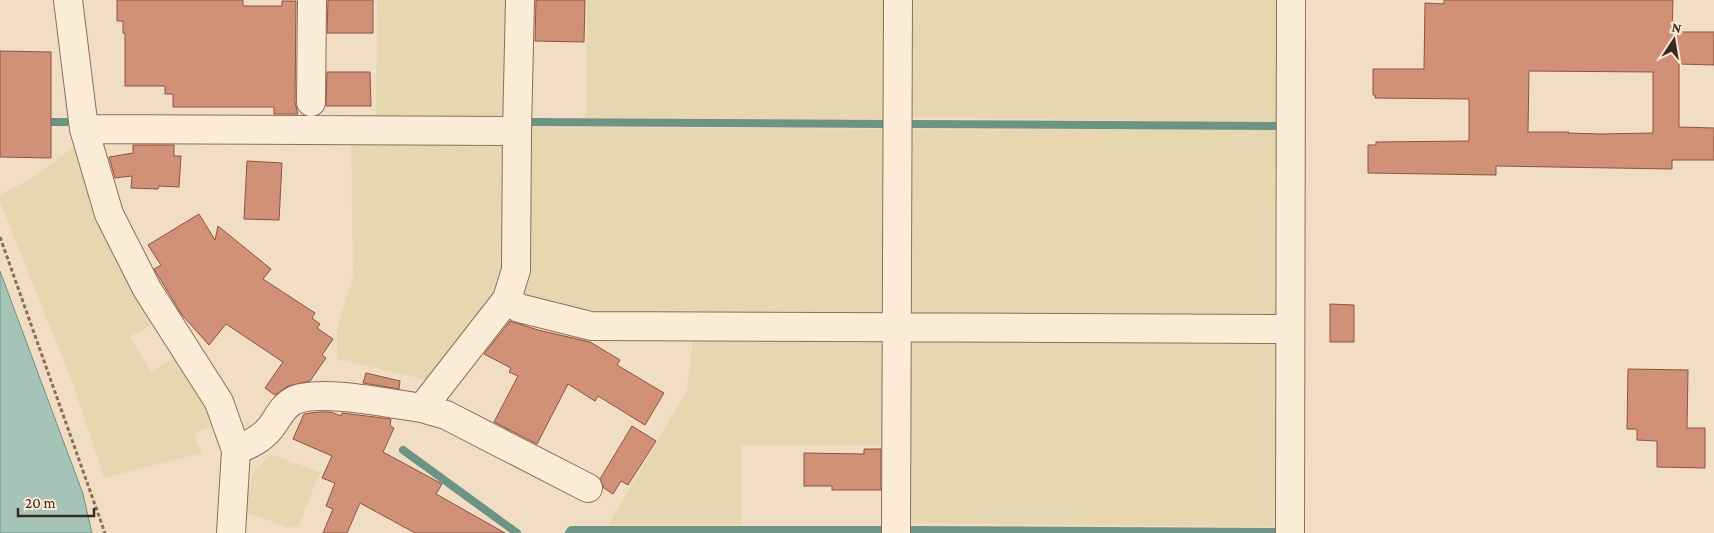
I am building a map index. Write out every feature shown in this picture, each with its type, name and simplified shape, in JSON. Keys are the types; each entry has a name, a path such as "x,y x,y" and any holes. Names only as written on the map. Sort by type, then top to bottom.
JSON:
{"street":[{"path":"68,0 84,129 109,214 147,289 219,402 236,450 238,530"},
{"path":"311,102 312,0"},
{"path":"422,408 507,299 516,270 520,0"},
{"path":"896,533 898,0"},
{"path":"1290,533 1291,0"},
{"path":"84,129 517,131"},
{"path":"507,299 519,308 591,326 1290,329"},
{"path":"236,450 253,444 270,429 282,410 292,401 310,395 329,396 422,408 446,415 588,488"}],"path":[{"path":"0,237 106,533"}],"shaded area":[{"path":"377,0 511,0 511,119 376,119"},
{"path":"587,0 893,0 893,120 586,118"},
{"path":"905,0 1285,0 1284,123 905,117"},
{"path":"523,127 893,129 893,316 607,321 540,307 520,292"},
{"path":"1284,128 1284,316 910,322 904,130"},
{"path":"351,134 511,142 507,283 434,382 337,359 337,328 353,276"},
{"path":"76,145 154,317 151,325 130,337 151,372 179,354 217,424 194,434 202,453 104,478 70,376 0,202 0,195 34,177"},
{"path":"0,271 83,494 92,533 0,533"},
{"path":"694,330 885,331 890,445 741,446 741,525 608,525 687,390"},
{"path":"1284,333 1284,527 903,523 903,340"},
{"path":"270,454 320,472 299,525 289,528 246,512 252,474"}],"building":[{"path":"117,0 243,0 243,6 282,6 282,1 296,1 295,102 298,114 274,114 274,107 173,107 173,94 165,94 165,86 125,86 125,33 123,33 123,21 117,21"},
{"path":"328,0 373,0 373,33 327,33"},
{"path":"536,0 585,0 584,42 535,41"},
{"path":"1444,0 1673,0 1672,32 1714,32 1714,65 1679,64 1679,127 1714,128 1714,160 1672,160 1672,169 1496,166 1496,175 1368,173 1368,145 1376,145 1376,142 1469,141 1469,99 1375,98 1375,95 1373,95 1373,69 1424,69 1425,3 1444,4","holes":["1529,71 1653,72 1653,133 1528,132"]},
{"path":"0,51 51,52 51,158 0,157"},
{"path":"327,72 370,72 371,106 326,106"},
{"path":"133,145 174,145 174,156 181,156 179,187 159,186 158,189 131,188 132,176 115,178 109,157 133,153"},
{"path":"247,161 282,163 279,220 244,219"},
{"path":"199,214 215,240 218,226 271,269 263,279 315,313 312,318 320,324 317,328 333,339 322,355 326,358 310,381 288,386 275,395 265,388 283,362 226,324 209,345 182,315 154,269 161,265 148,245"},
{"path":"1330,304 1354,305 1354,342 1330,342"},
{"path":"510,321 538,330 590,342 620,360 617,365 664,393 645,425 598,396 595,401 568,384 537,444 494,422 518,376 509,372 511,368 484,354"},
{"path":"1628,369 1688,370 1687,428 1705,428 1705,468 1657,467 1657,441 1637,440 1637,429 1627,429"},
{"path":"366,373 400,381 399,389 363,383"},
{"path":"331,412 341,416 342,413 391,419 390,426 394,428 383,452 442,484 436,494 505,533 415,533 360,503 347,533 323,533 333,509 326,506 335,483 322,478 332,456 293,439 304,414"},
{"path":"632,426 656,441 628,485 621,481 613,494 604,488 600,479"},
{"path":"864,449 881,449 881,490 832,490 832,486 804,486 804,453 864,454"}],"waterway":[{"path":"41,122 66,122"},
{"path":"527,122 887,124"},
{"path":"907,124 1283,126"},
{"path":"403,450 517,533"},
{"path":"569,533 571,530 885,530"},
{"path":"903,530 1283,532"}]}
